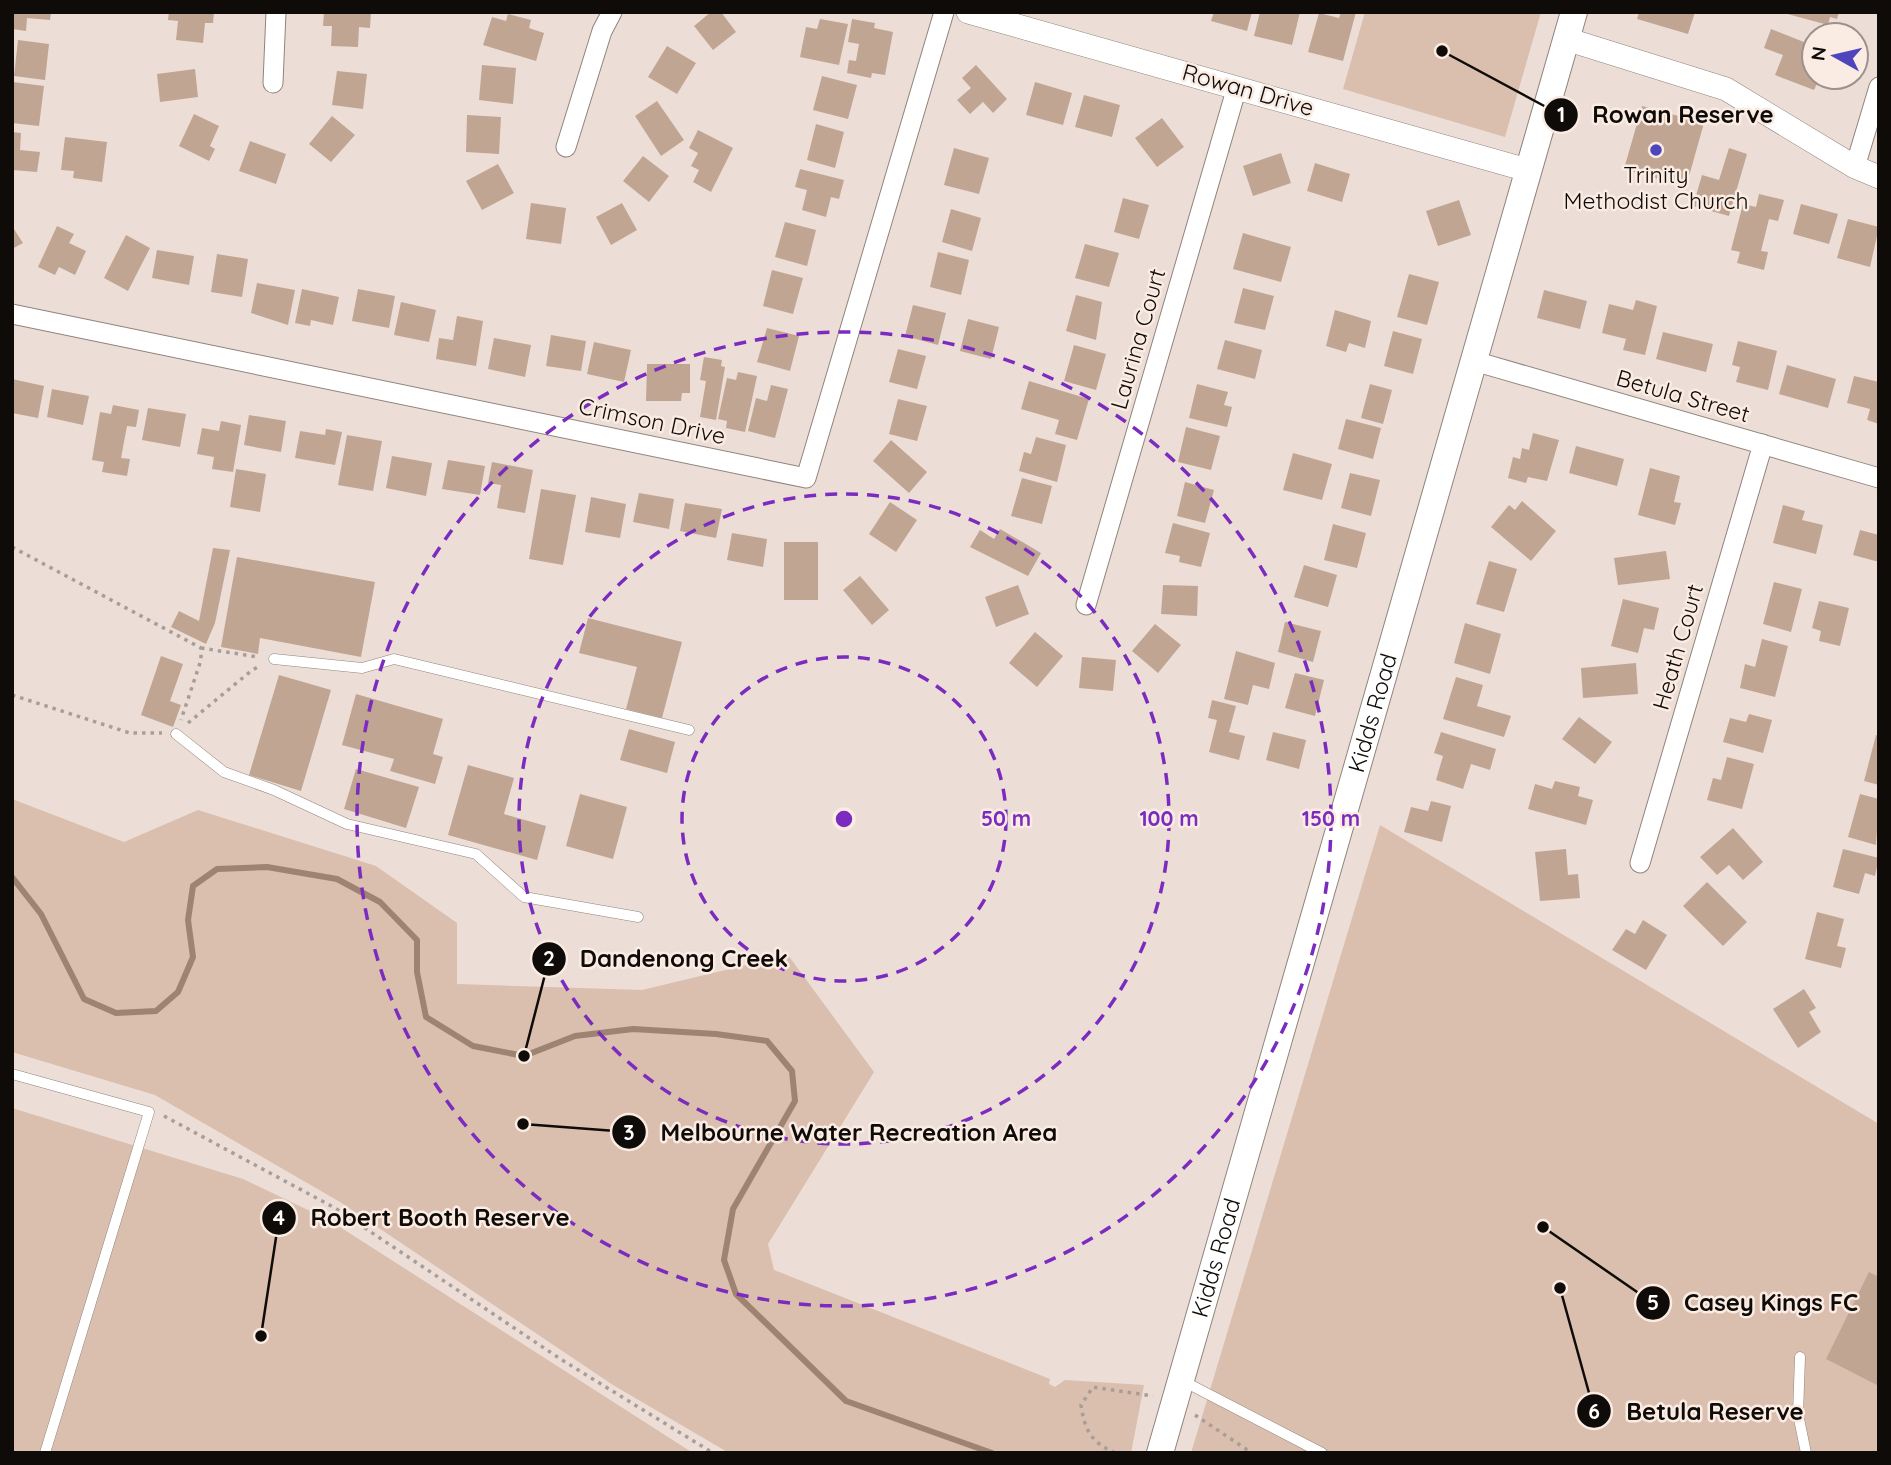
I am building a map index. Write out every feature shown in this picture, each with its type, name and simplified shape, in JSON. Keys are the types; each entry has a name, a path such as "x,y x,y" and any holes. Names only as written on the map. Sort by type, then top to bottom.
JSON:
{"main road":[{"name":"Kidds Road","path":"1161,1448 1162,1406 1180,1380 1574,12"}],"street":[{"path":"273,83 276,12"},
{"path":"566,147 602,31 612,12"},
{"name":"Crimson Drive","path":"12,314 806,478 944,12"},
{"name":"Rowan Drive","path":"968,12 1527,170"},
{"path":"1566,39 1726,89 1854,167 1879,177"},
{"name":"Laurina Court","path":"1086,605 1237,86"},
{"path":"1854,167 1879,87"},
{"name":"Betula Street","path":"1474,360 1879,478"},
{"name":"Heath Court","path":"1640,863 1763,444"}],"lane":[{"path":"274,659 362,668 394,659 689,730"},
{"path":"176,734 224,772 274,790 347,824 475,854 524,897 638,917"},
{"path":"12,1074 149,1112 45,1453"},
{"path":"1800,1357 1798,1414 1806,1453"},
{"path":"1180,1380 1322,1453"}],"path":[{"path":"12,547 201,648 274,659"},
{"path":"176,734 201,660 201,648"},
{"path":"12,695 130,733 176,734 250,671 274,659"},
{"path":"149,1112 167,1117 335,1208 562,1360 713,1453"},
{"path":"1115,1453 1098,1445 1085,1431 1081,1405 1093,1387 1153,1396 1162,1406 1192,1413 1252,1453"}],"shaded area":[{"path":"1365,12 1541,12 1505,137 1343,89"},
{"path":"12,799 124,842 198,810 376,866 457,923 457,984 642,990 788,955 874,1072 768,1244 774,1270 1050,1379 1049,1384 1055,1387 1065,1380 1144,1385 1131,1453 729,1453 613,1385 340,1202 155,1095 12,1052"},
{"path":"1380,825 1879,1124 1879,1453 1191,1453"},
{"path":"12,1108 243,1179 329,1220 693,1453 12,1453"}],"building":[{"path":"12,12 51,12 50,20 27,18 26,31 12,29"},
{"path":"169,12 214,12 213,23 205,23 203,43 176,40 178,21 168,20"},
{"path":"324,12 371,12 370,28 359,27 358,47 331,46 332,26 323,26"},
{"path":"711,12 721,12 736,32 713,50 694,26"},
{"path":"1214,12 1252,12 1247,31 1211,21"},
{"path":"1260,12 1300,12 1292,45 1254,36"},
{"path":"1341,12 1356,12 1343,61 1308,52 1319,13 1339,18"},
{"path":"1639,12 1695,12 1688,34 1637,19"},
{"path":"1780,12 1839,12 1837,19 1830,17 1829,21 1813,21"},
{"path":"508,14 531,20 529,28 544,33 536,61 483,45 492,17 506,21"},
{"path":"820,19 848,24 839,65 800,57 806,27 817,29"},
{"path":"852,19 875,23 874,28 893,32 885,75 872,73 871,78 847,73 849,60 856,61 859,44 848,42"},
{"path":"1771,29 1800,40 1800,85 1775,75 1783,55 1764,48"},
{"path":"18,40 49,44 45,80 14,76"},
{"path":"667,46 696,63 677,94 648,77"},
{"path":"482,65 516,68 513,104 479,100"},
{"path":"976,65 1007,99 993,113 983,102 970,114 957,100 971,88 962,78"},
{"path":"195,69 198,97 160,102 157,74"},
{"path":"337,71 367,74 363,109 332,105"},
{"path":"822,76 857,85 848,119 813,110"},
{"path":"13,82 44,86 39,126 12,123"},
{"path":"1035,82 1072,93 1063,125 1026,115"},
{"path":"1084,95 1120,105 1112,137 1075,127"},
{"path":"657,101 684,140 661,156 635,116"},
{"path":"1642,106 1704,123 1686,187 1624,169"},
{"path":"194,114 219,126 210,146 215,149 209,161 179,146"},
{"path":"467,115 501,117 499,154 466,152"},
{"path":"332,116 355,135 331,162 309,144"},
{"path":"1162,118 1184,147 1157,167 1135,138"},
{"path":"816,124 844,132 835,168 807,160"},
{"path":"698,130 733,148 711,192 693,182 699,170 691,166 698,153 689,148"},
{"path":"12,132 21,133 20,150 40,152 37,172 12,170"},
{"path":"65,137 107,142 102,182 73,178 74,171 61,170"},
{"path":"250,141 286,154 276,184 239,171"},
{"path":"954,148 989,158 979,194 944,185"},
{"path":"1729,148 1747,154 1729,216 1693,206 1702,175 1719,180"},
{"path":"1281,153 1291,183 1253,196 1243,166"},
{"path":"643,156 669,176 649,202 623,181"},
{"path":"1315,163 1350,174 1342,202 1307,191"},
{"path":"498,164 514,193 482,210 466,181"},
{"path":"800,169 844,180 839,199 831,197 826,217 802,210 807,190 795,187"},
{"path":"1759,194 1784,200 1778,221 1769,219 1761,251 1768,252 1764,270 1737,263 1740,252 1731,250 1743,204 1756,207"},
{"path":"1123,198 1149,205 1139,239 1114,232"},
{"path":"1459,200 1471,235 1438,246 1426,211"},
{"path":"531,203 566,208 561,244 526,239"},
{"path":"622,203 637,230 611,245 596,217"},
{"path":"1801,204 1838,214 1829,244 1793,234"},
{"path":"951,209 981,218 972,251 942,242"},
{"path":"1848,219 1879,227 1870,267 1837,258"},
{"path":"785,222 816,230 807,266 775,257"},
{"path":"12,226 23,243 12,249"},
{"path":"57,226 74,234 69,243 86,251 75,275 59,267 55,275 38,267"},
{"path":"1243,233 1291,247 1281,282 1233,269"},
{"path":"126,235 150,248 128,291 104,278"},
{"path":"1085,244 1119,253 1109,287 1075,278"},
{"path":"157,250 194,256 189,285 152,278"},
{"path":"938,252 969,260 961,295 930,287"},
{"path":"217,254 248,259 242,297 211,292"},
{"path":"772,270 803,278 793,314 763,306"},
{"path":"1409,274 1439,282 1427,325 1397,317"},
{"path":"257,283 295,290 288,325 251,313"},
{"path":"1243,288 1274,296 1265,330 1234,323"},
{"path":"302,289 339,297 333,325 311,320 310,326 295,323"},
{"path":"358,289 395,296 389,328 352,321"},
{"path":"1544,290 1587,301 1580,329 1537,318"},
{"path":"1076,295 1102,302 1096,340 1066,331"},
{"path":"1636,300 1657,306 1645,355 1623,350 1626,339 1602,333 1609,304 1633,310"},
{"path":"401,302 436,310 429,342 394,335"},
{"path":"913,305 946,313 938,345 905,336"},
{"path":"1335,310 1371,321 1365,348 1349,343 1346,352 1326,346"},
{"path":"457,316 483,321 476,366 436,359 439,338 453,340"},
{"path":"968,319 999,327 991,359 960,351"},
{"path":"767,328 799,336 790,371 757,362"},
{"path":"1393,331 1422,339 1413,374 1384,366"},
{"path":"1663,332 1713,344 1706,372 1656,359"},
{"path":"551,335 586,341 581,371 546,366"},
{"path":"494,338 531,345 525,377 488,369"},
{"path":"1225,340 1262,350 1255,379 1217,369"},
{"path":"1738,341 1777,351 1768,390 1736,382 1740,367 1732,365"},
{"path":"594,342 631,350 624,382 587,374"},
{"path":"1074,345 1106,354 1096,390 1064,381"},
{"path":"898,349 926,356 917,389 889,382"},
{"path":"704,357 722,360 721,366 725,367 716,420 700,417 706,381 700,380"},
{"path":"647,364 690,364 690,393 682,393 681,401 646,401"},
{"path":"1787,365 1836,379 1828,408 1779,394"},
{"path":"738,372 757,376 745,432 726,428 727,421 718,419 727,378 736,380"},
{"path":"1854,376 1879,382 1879,424 1867,420 1870,409 1847,403"},
{"path":"12,379 44,386 38,418 12,413"},
{"path":"1029,381 1089,399 1077,440 1055,434 1059,420 1021,409"},
{"path":"1197,384 1228,392 1224,405 1232,407 1227,427 1189,418"},
{"path":"1370,384 1392,390 1383,424 1361,418"},
{"path":"771,385 788,389 775,438 748,431 756,398 767,401"},
{"path":"52,389 89,396 83,425 47,417"},
{"path":"898,399 927,406 917,441 889,434"},
{"path":"113,405 139,410 136,427 127,426 121,458 130,459 127,476 102,472 104,462 92,460 100,412 111,414"},
{"path":"148,408 186,414 180,447 142,440"},
{"path":"249,415 286,421 281,452 244,445"},
{"path":"1346,419 1381,428 1373,459 1338,449"},
{"path":"221,421 241,425 233,472 212,469 214,457 197,454 202,428 219,431"},
{"path":"1186,427 1220,436 1211,470 1178,462"},
{"path":"326,429 342,432 335,465 295,458 300,431 325,435"},
{"path":"1533,433 1559,440 1547,481 1528,477 1526,483 1508,478 1513,457 1520,459 1522,448 1529,450"},
{"path":"347,435 382,441 373,491 338,485"},
{"path":"1036,437 1066,445 1057,482 1019,471 1024,452 1031,454"},
{"path":"891,440 927,472 909,493 873,461"},
{"path":"1576,446 1624,459 1617,486 1569,473"},
{"path":"1293,453 1332,464 1322,500 1283,490"},
{"path":"392,456 432,463 426,496 386,488"},
{"path":"448,460 485,466 480,495 442,489"},
{"path":"492,462 533,470 525,513 497,508 501,485 488,483"},
{"path":"1650,468 1680,476 1674,502 1681,503 1675,525 1638,515"},
{"path":"236,469 266,474 260,512 230,507"},
{"path":"1350,473 1380,480 1371,516 1341,508"},
{"path":"1022,478 1052,486 1042,524 1011,516"},
{"path":"1185,482 1214,490 1205,523 1177,516"},
{"path":"541,489 576,495 563,565 529,559"},
{"path":"639,493 674,499 669,529 633,522"},
{"path":"591,497 626,504 620,538 585,532"},
{"path":"1522,501 1556,531 1531,561 1491,527 1509,505 1515,510"},
{"path":"890,502 917,520 896,552 869,534"},
{"path":"685,503 722,509 716,538 680,531"},
{"path":"1783,505 1805,511 1802,520 1823,525 1816,554 1773,543"},
{"path":"1173,523 1210,533 1201,567 1179,562 1180,556 1165,553"},
{"path":"1333,524 1366,533 1357,568 1324,560"},
{"path":"1000,529 1041,553 1028,576 970,547 980,530 994,539"},
{"path":"1860,530 1879,535 1879,562 1853,555"},
{"path":"732,533 767,539 763,567 727,560"},
{"path":"784,542 818,542 818,600 784,600"},
{"path":"213,548 230,550 215,623 206,644 171,627 179,611 199,621"},
{"path":"1666,551 1670,579 1618,585 1614,558"},
{"path":"237,557 375,582 361,657 260,638 258,654 221,647"},
{"path":"1489,561 1517,569 1504,612 1476,604"},
{"path":"1304,565 1337,575 1328,607 1294,597"},
{"path":"860,576 889,610 872,625 843,590"},
{"path":"1774,582 1802,589 1791,632 1763,624"},
{"path":"1018,585 1029,614 996,627 985,597"},
{"path":"1163,585 1198,586 1197,616 1161,614"},
{"path":"1623,599 1659,608 1654,630 1644,628 1638,653 1611,646"},
{"path":"1819,601 1849,608 1840,646 1819,641 1821,631 1812,628"},
{"path":"588,618 682,642 662,718 626,709 637,667 579,653"},
{"path":"1285,622 1321,631 1313,662 1278,652"},
{"path":"1465,623 1501,634 1490,674 1454,663"},
{"path":"1155,624 1181,645 1158,673 1132,651"},
{"path":"1035,632 1063,656 1037,687 1009,663"},
{"path":"1762,639 1788,646 1775,697 1740,688 1745,664 1755,667"},
{"path":"1236,651 1275,663 1269,689 1253,685 1248,705 1224,699"},
{"path":"161,656 183,664 170,701 181,705 173,727 141,715"},
{"path":"1082,657 1116,660 1113,691 1079,688"},
{"path":"1636,663 1638,694 1583,698 1581,668"},
{"path":"1295,673 1324,680 1315,716 1285,708"},
{"path":"279,675 331,690 301,791 249,775"},
{"path":"1456,677 1483,685 1477,706 1511,716 1504,737 1443,719"},
{"path":"356,694 443,719 433,754 443,757 435,784 390,771 394,759 342,745"},
{"path":"1212,700 1236,706 1229,732 1245,736 1239,760 1209,752 1217,720 1208,718"},
{"path":"1749,714 1772,720 1763,753 1723,742 1730,718 1746,722"},
{"path":"1579,717 1612,742 1595,764 1562,739"},
{"path":"629,729 675,742 667,773 620,760"},
{"path":"1273,732 1306,740 1299,769 1266,760"},
{"path":"1441,732 1496,749 1490,770 1471,764 1463,789 1436,780 1443,756 1434,753"},
{"path":"1876,735 1879,736 1879,785 1864,781"},
{"path":"1727,757 1754,764 1742,809 1707,800 1713,778 1721,780"},
{"path":"468,765 514,778 504,814 546,826 537,860 448,835"},
{"path":"356,769 419,787 406,828 344,809"},
{"path":"1555,781 1580,787 1578,796 1593,800 1586,825 1528,809 1535,784 1552,789"},
{"path":"580,794 627,807 613,859 566,846"},
{"path":"1860,794 1879,799 1876,845 1848,837"},
{"path":"1431,801 1451,806 1442,842 1404,832 1411,807 1428,811"},
{"path":"1733,828 1763,862 1743,880 1729,865 1717,875 1700,857"},
{"path":"1566,849 1568,875 1578,874 1580,898 1540,901 1535,852"},
{"path":"1843,849 1879,858 1875,876 1865,873 1859,894 1833,887"},
{"path":"1707,882 1747,922 1723,946 1683,906"},
{"path":"1817,912 1844,919 1837,946 1846,948 1841,968 1805,959"},
{"path":"1643,920 1667,935 1646,970 1612,950 1626,929 1635,934"},
{"path":"1804,989 1816,1008 1809,1012 1821,1032 1798,1048 1773,1009"},
{"path":"1869,1272 1879,1277 1879,1386 1826,1359"}],"waterway":[{"path":"12,877 41,914 84,999 116,1013 156,1011 178,992 193,957 188,920 193,886 217,869 267,867 337,879 380,902 417,940 417,972 426,1017 473,1046 524,1056 575,1036 633,1029 716,1034 767,1041 792,1071 795,1101 733,1209 724,1260 736,1294 846,1401 992,1453"}],"place":[{"name":"Rowan Reserve","path":"1442,51"},
{"name":"Trinity Methodist Church","path":"1656,150"},
{"name":"Dandenong Creek","path":"524,1056"},
{"name":"Melbourne Water Recreation Area","path":"523,1124"},
{"name":"Casey Kings FC","path":"1543,1227"},
{"name":"Betula Reserve","path":"1560,1288"},
{"name":"Robert Booth Reserve","path":"261,1336"}]}
